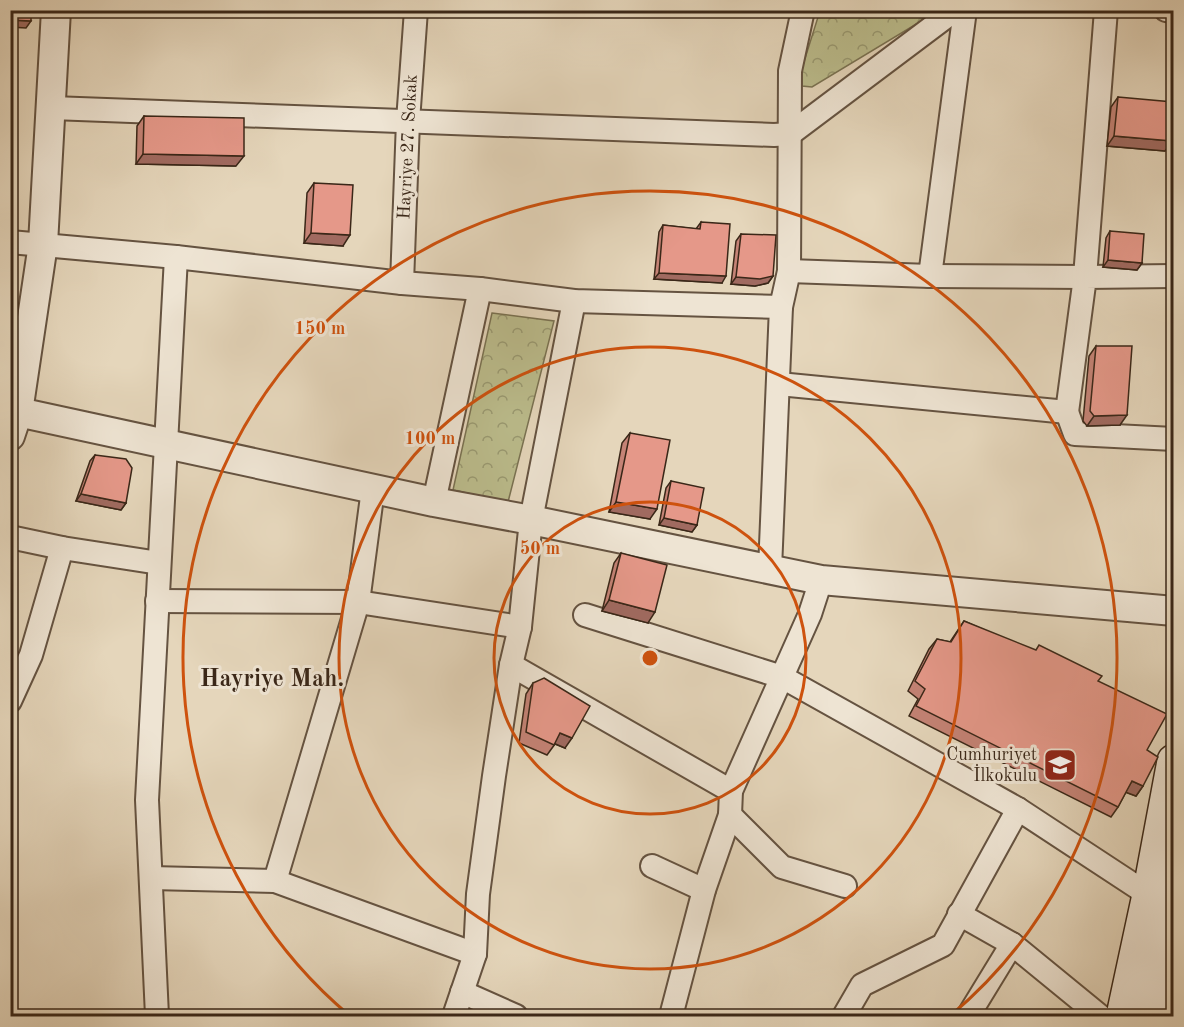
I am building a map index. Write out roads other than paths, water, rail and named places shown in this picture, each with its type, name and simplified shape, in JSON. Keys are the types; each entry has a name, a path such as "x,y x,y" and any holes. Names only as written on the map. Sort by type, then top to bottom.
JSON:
{"main road":[{"path":"1148,1017 1167,904 1173,761"},
{"path":"1123,1017 1167,904"}],"street":[{"path":"56,10 43,244 14,424 166,445 821,580 1173,611"},
{"name":"Hayriye 27. Sokak","path":"402,283 408,121 416,10"},
{"path":"770,569 781,306 789,271 790,71 803,10"},
{"path":"52,108 790,135 955,10"},
{"path":"930,276 965,10"},
{"path":"1106,10 1085,277 1067,412 1075,434 1173,439"},
{"path":"1166,10 1173,11"},
{"path":"10,242 176,257 574,301 781,306"},
{"path":"157,1017 147,800 176,257"},
{"path":"789,271 930,276 1173,276"},
{"path":"434,502 480,289"},
{"path":"454,1017 475,954 478,894 494,776 520,627 531,519 574,301"},
{"path":"779,384 1067,412"},
{"path":"275,881 358,602 373,489"},
{"path":"10,537 62,548 159,563"},
{"path":"10,701 31,655 62,548"},
{"path":"671,1017 704,890 730,815 731,791 810,614 821,580"},
{"path":"158,601 358,602 520,627"},
{"path":"585,615 782,677 1018,809 1167,904"},
{"path":"512,665 731,791"},
{"path":"843,1017 862,985 943,945 1018,809"},
{"path":"730,815 782,867 845,886"},
{"path":"652,866 704,890"},
{"path":"151,878 275,881 475,954"},
{"path":"959,914 1012,944 1100,1017"},
{"path":"968,1017 1012,944"},
{"path":"462,992 516,1017"}],"place":[{"name":"Cumhuriyet İlkokulu","path":"1060,765"}],"district":[{"name":"Hayriye Mah.","path":"272,680"}]}
